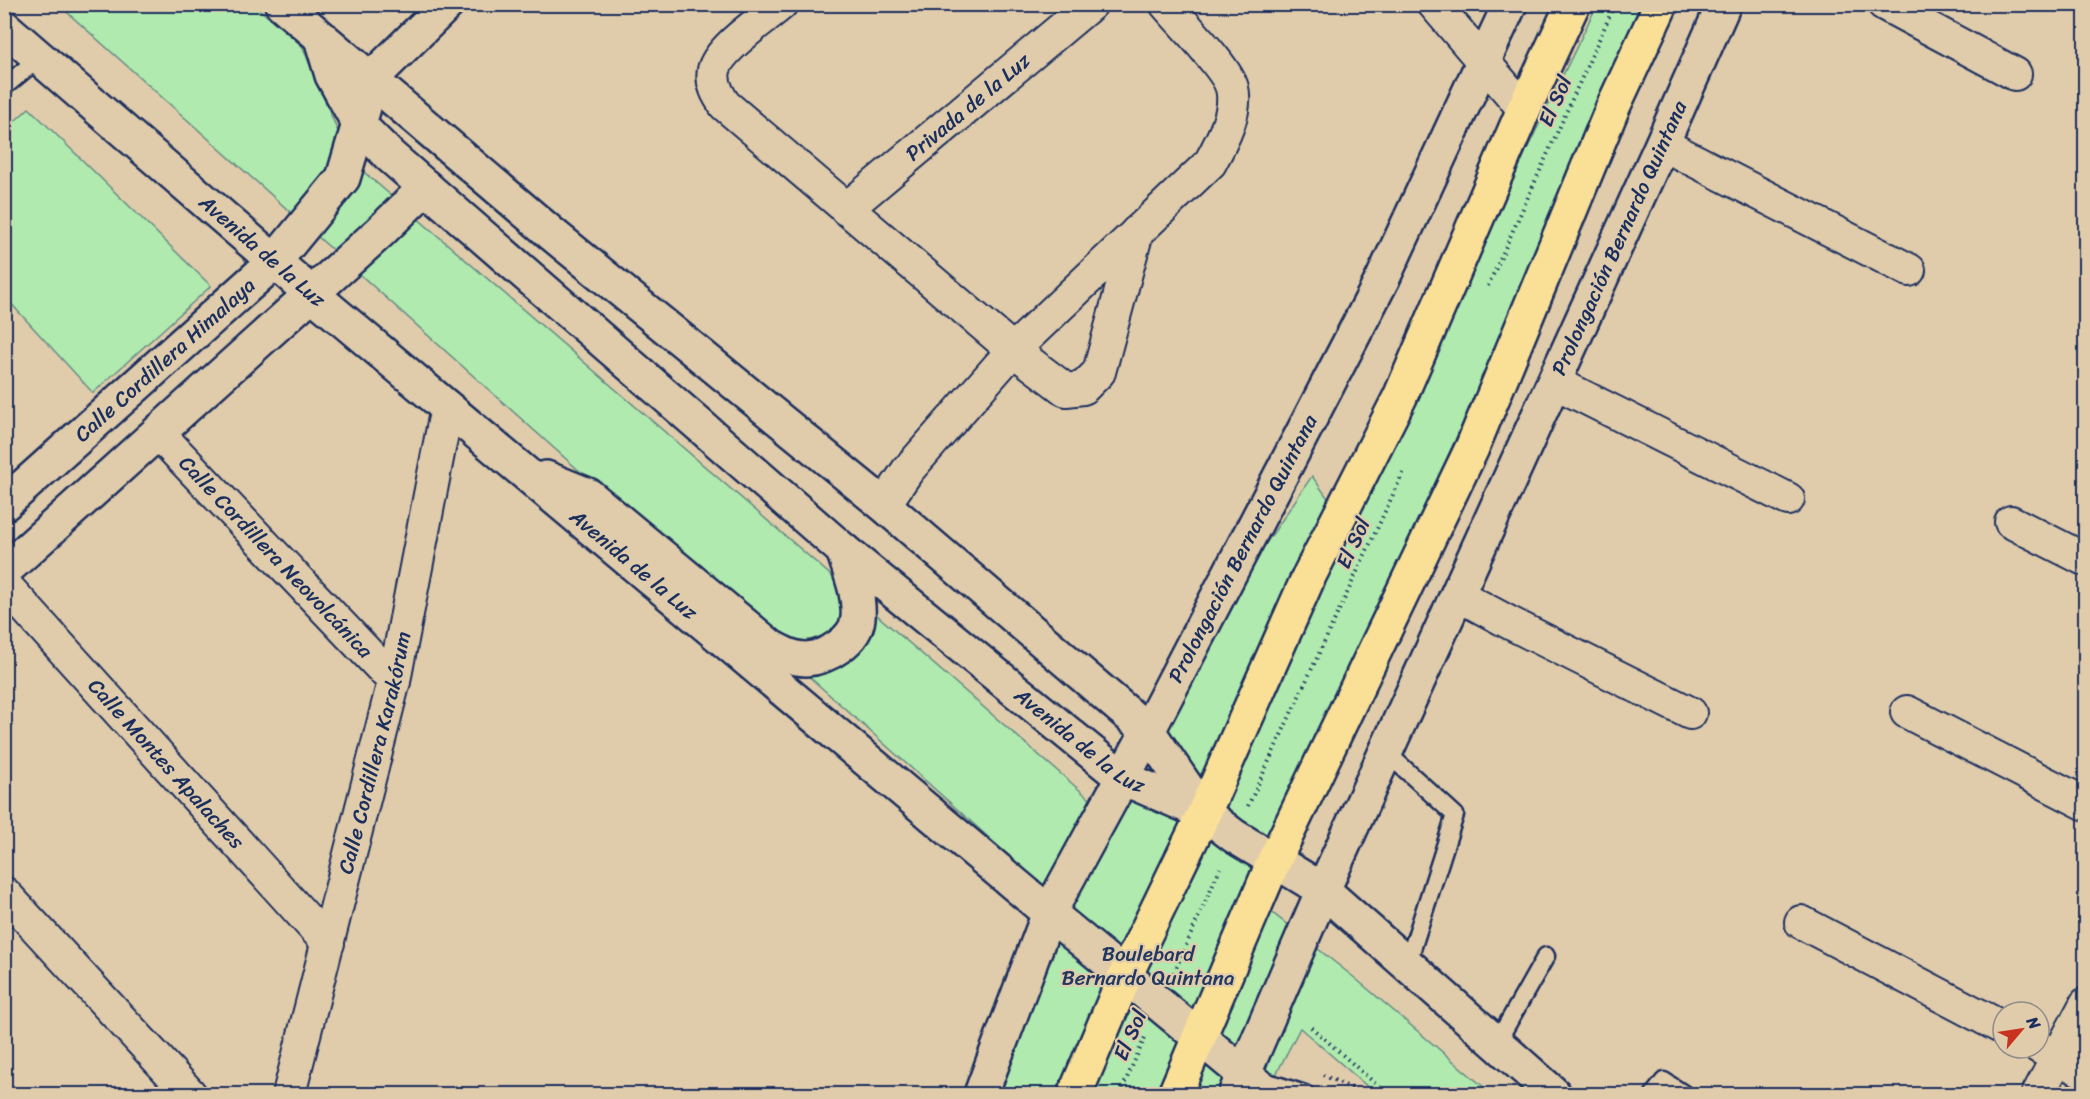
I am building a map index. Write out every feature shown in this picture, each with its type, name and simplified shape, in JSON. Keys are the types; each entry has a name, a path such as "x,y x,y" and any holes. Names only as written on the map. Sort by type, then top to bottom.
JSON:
{"main road":[{"name":"Avenida de la Luz","path":"282,4 310,24 552,234 884,505 1149,731 1204,813"},
{"path":"371,79 447,4"},
{"name":"Prolongación Bernardo Quintana","path":"981,1095 1049,913 1149,731 1383,278 1510,4"},
{"path":"1075,1095 1125,976 1204,813 1309,576 1400,397 1524,109 1573,4"},
{"path":"1175,1095 1274,861 1472,448 1613,107 1661,4"},
{"name":"Prolongación Bernardo Quintana","path":"1249,1088 1323,890 1724,4"},
{"name":"Avenida de la Luz","path":"310,24 332,75 360,126 390,156 843,550 1123,778 1204,813 1234,836 1323,890 1554,1095"},
{"name":"Avenida de la Luz","path":"4,27 274,262 1199,1037 1249,1088"},
{"name":"Calle Cordillera Himalaya","path":"4,504 274,262 343,178 360,126 371,79"},
{"path":"4,571 312,294 426,187"},
{"path":"517,466 588,495 771,647 788,656 807,659 826,654 851,636 858,622 858,604 843,550"}],"street":[{"path":"781,4 728,48 717,63 714,70 717,93 725,105 1012,350 1066,390 1083,388 1099,372 1137,232"},
{"name":"Privada de la Luz","path":"846,209 1091,4"},
{"path":"884,505 908,470 1012,350 1210,163 1224,138 1232,111 1232,88 1220,67 1166,4"},
{"path":"1434,4 1483,64 1524,109"},
{"path":"1884,4 2016,74"},
{"path":"1662,144 1909,270"},
{"path":"1554,382 1788,499"},
{"name":"Calle Cordillera Karakórum","path":"289,1095 394,681 447,408"},
{"name":"Calle Cordillera Neovolcánica","path":"158,433 394,681"},
{"path":"2011,522 2085,560"},
{"name":"Calle Montes Apalaches","path":"4,584 328,943"},
{"path":"1458,595 1690,714"},
{"path":"1907,712 2085,804"},
{"path":"4,893 190,1095"},
{"path":"1801,922 1991,1022"},
{"path":"2038,1095 2061,1059 2085,1004"}],"lane":[{"path":"4,87 39,58"},
{"path":"1386,752 1455,815 1407,965"},
{"path":"1496,1044 1546,956"},
{"path":"1654,1095 1664,1081 1684,1095"},
{"path":"1249,1088 1305,1095"}],"path":[{"name":"El Sol","path":"1484,293 1615,4"},
{"name":"El Sol","path":"1120,1095 1234,836 1407,464"},
{"path":"1311,1027 1387,1095"}],"green space":[{"name":"Boulebard Bernardo Quintana","path":"59,5 254,5 302,46 350,160 1091,800 1312,476 1334,507 1431,347 1597,5 1652,5 1436,482 1361,663 1256,900 1356,979 1492,1094 1376,1094 1300,1028 1266,1094 965,1094 1043,886"},
{"path":"29,108 211,286 93,393 5,297 5,130"}]}
